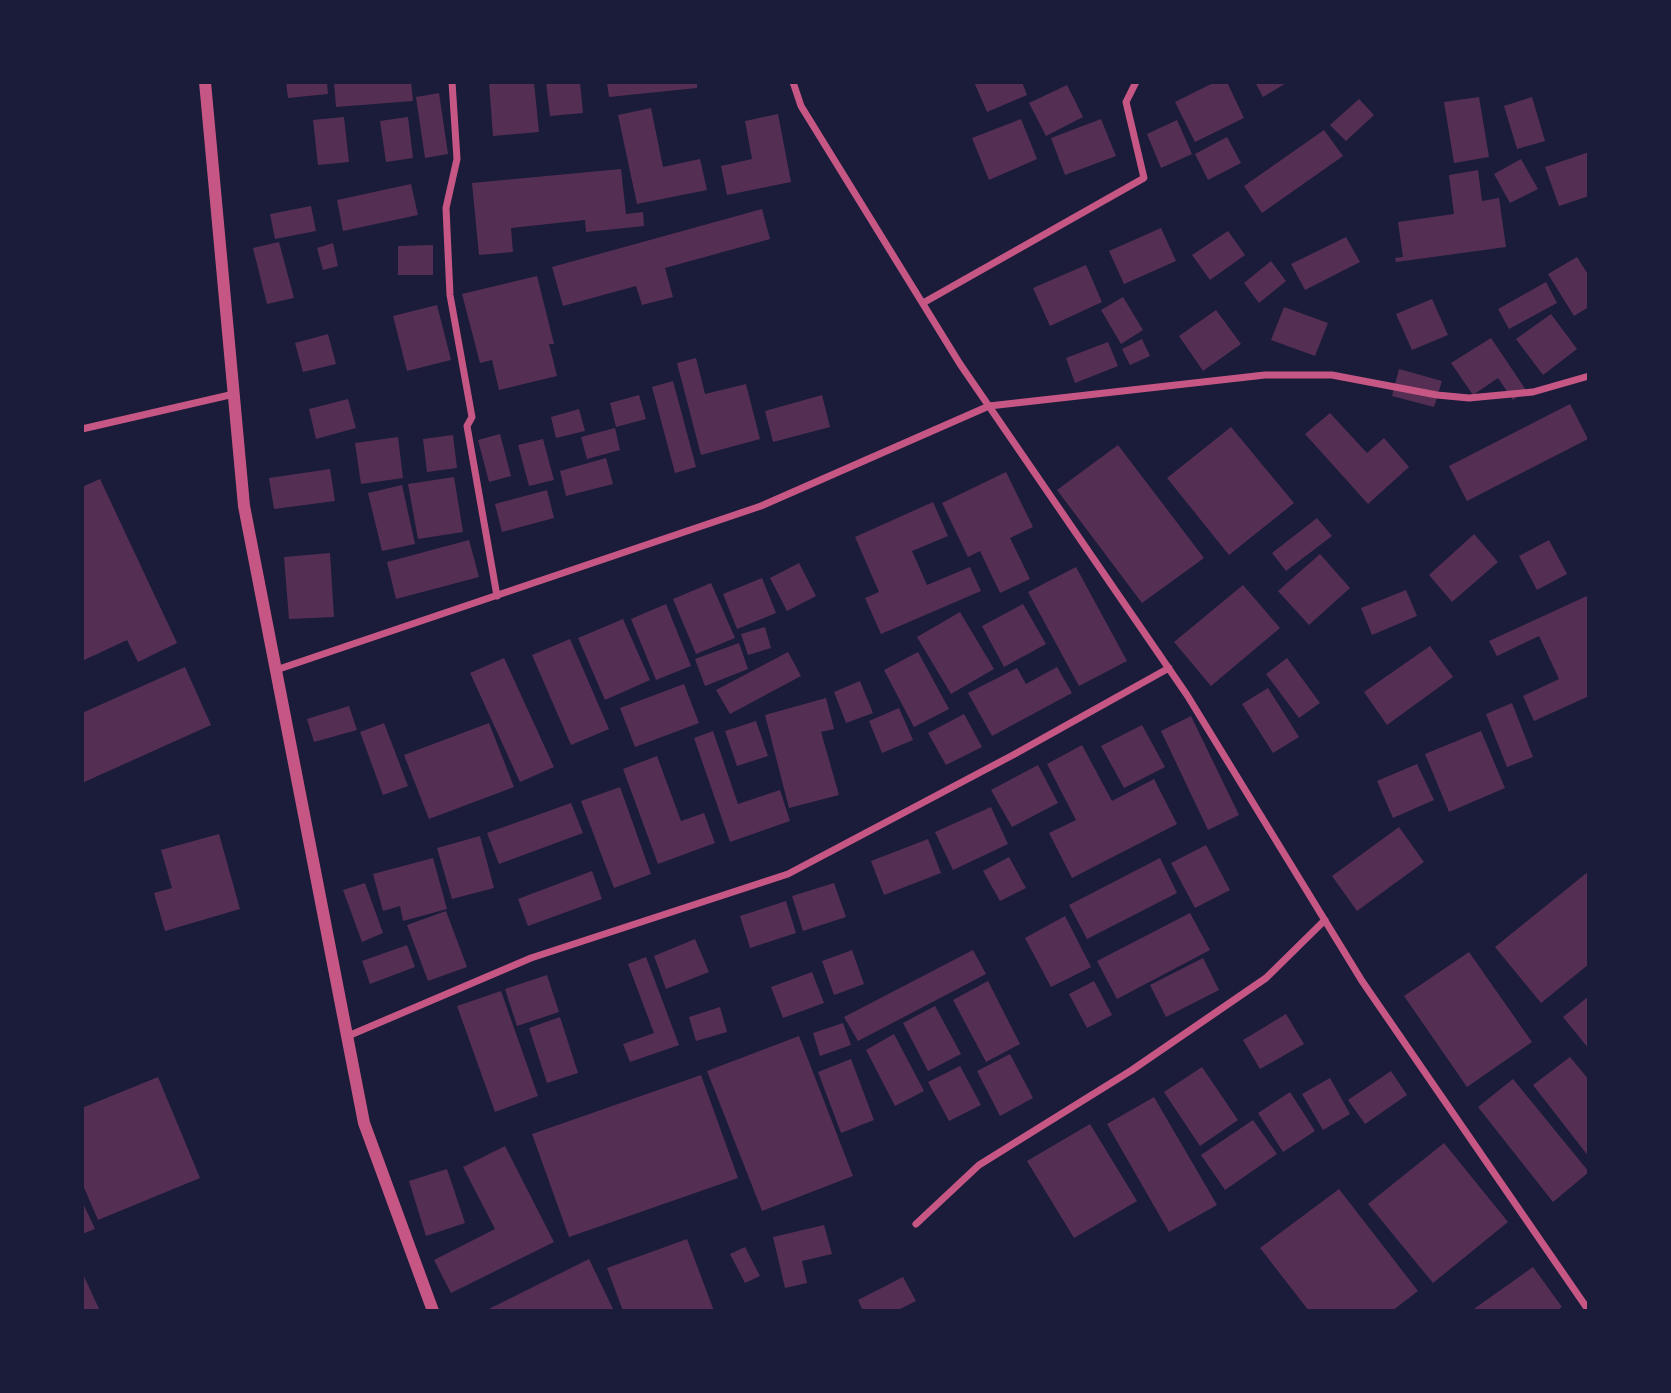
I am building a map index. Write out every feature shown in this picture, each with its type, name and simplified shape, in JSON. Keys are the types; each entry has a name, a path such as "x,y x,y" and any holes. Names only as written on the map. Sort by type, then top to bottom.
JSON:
{"street":[{"path":"205,82 244,506 364,1123 433,1311"},
{"path":"452,82 457,159 446,208 450,295 472,417 467,426 497,596"},
{"path":"793,82 801,106 989,406 1169,668 1362,981 1589,1311"},
{"path":"923,303 1144,178 1126,102 1136,82"},
{"path":"276,670 761,506 989,406 1265,375 1332,375 1437,395 1469,398 1533,392 1589,376"},
{"path":"82,429 234,394"},
{"path":"348,1036 531,958 788,874 1013,755 1169,668"},
{"path":"916,1224 979,1165 1132,1070 1266,978 1325,920"}],"building":[{"path":"286,82 327,82 328,94 288,98"},
{"path":"334,82 411,82 413,101 336,107"},
{"path":"489,82 534,82 539,132 493,136"},
{"path":"546,82 580,82 583,113 550,116"},
{"path":"697,82 697,88 609,97 607,83"},
{"path":"974,82 1022,82 1027,95 987,112"},
{"path":"1215,82 1227,82 1244,118 1195,142 1175,102"},
{"path":"1255,82 1288,82 1263,97"},
{"path":"1067,85 1083,117 1046,136 1029,103"},
{"path":"439,93 448,154 425,158 416,97"},
{"path":"1479,97 1489,157 1454,163 1444,102"},
{"path":"1532,97 1545,141 1517,149 1504,106"},
{"path":"1359,99 1374,115 1346,141 1330,125"},
{"path":"651,108 663,167 700,159 707,190 637,204 618,115"},
{"path":"778,114 791,182 727,195 721,166 752,159 745,121"},
{"path":"344,117 349,162 318,165 313,120"},
{"path":"408,117 413,158 386,162 380,121"},
{"path":"1021,119 1037,159 989,180 972,138"},
{"path":"1101,119 1116,156 1065,175 1051,138"},
{"path":"1177,120 1192,154 1161,168 1147,134"},
{"path":"1324,130 1343,156 1262,213 1244,186"},
{"path":"1227,137 1241,163 1208,180 1195,154"},
{"path":"1589,152 1589,196 1559,206 1545,167"},
{"path":"1521,159 1538,189 1510,203 1494,174"},
{"path":"621,169 626,214 643,212 644,226 586,232 585,220 511,228 513,252 479,255 472,183"},
{"path":"1478,170 1482,201 1499,198 1506,247 1396,262 1395,258 1403,257 1398,222 1454,214 1449,175"},
{"path":"411,184 418,215 343,231 337,200"},
{"path":"311,206 316,231 275,239 270,214"},
{"path":"762,209 770,239 665,268 673,297 642,305 636,286 563,306 552,267"},
{"path":"1161,228 1176,261 1124,284 1109,251"},
{"path":"1228,231 1245,255 1210,280 1192,255"},
{"path":"1346,237 1360,262 1305,290 1291,264"},
{"path":"279,242 294,298 267,304 253,248"},
{"path":"333,243 338,266 323,270 317,248"},
{"path":"433,245 433,275 398,275 398,246"},
{"path":"1577,257 1589,276 1589,307 1574,316 1548,274"},
{"path":"1271,261 1286,281 1259,303 1244,283"},
{"path":"1086,265 1102,302 1050,326 1033,288"},
{"path":"537,276 554,344 549,344 557,376 499,390 492,360 480,363 462,294"},
{"path":"1546,282 1557,303 1509,329 1498,309"},
{"path":"1123,297 1143,330 1121,344 1101,310"},
{"path":"1432,299 1448,335 1412,350 1396,314"},
{"path":"437,305 451,360 407,371 393,316"},
{"path":"1284,307 1328,323 1315,356 1271,340"},
{"path":"1216,310 1241,344 1203,371 1179,336"},
{"path":"1551,314 1577,349 1543,375 1516,339"},
{"path":"328,334 336,364 303,372 295,343"},
{"path":"1491,338 1526,390 1513,400 1498,378 1473,395 1451,363"},
{"path":"1142,339 1150,356 1130,365 1122,349"},
{"path":"1108,342 1118,366 1075,383 1066,358"},
{"path":"696,358 705,394 746,384 760,439 701,455 677,363"},
{"path":"1399,369 1442,381 1434,407 1392,396"},
{"path":"673,381 696,467 675,473 652,387"},
{"path":"639,395 646,419 616,427 610,403"},
{"path":"822,395 830,427 773,442 765,411"},
{"path":"348,399 356,428 316,439 309,409"},
{"path":"1570,404 1588,439 1467,501 1449,466"},
{"path":"579,409 585,431 556,438 551,417"},
{"path":"1330,413 1367,453 1384,438 1409,467 1368,504 1305,434"},
{"path":"1231,427 1294,503 1229,555 1167,478"},
{"path":"615,428 620,450 587,459 581,437"},
{"path":"500,434 511,476 489,482 478,440"},
{"path":"453,435 457,468 427,472 423,439"},
{"path":"398,437 403,478 361,484 355,443"},
{"path":"543,439 554,480 529,486 518,445"},
{"path":"1118,445 1204,558 1142,603 1057,490"},
{"path":"606,458 613,484 566,496 560,471"},
{"path":"330,469 335,501 274,509 269,478"},
{"path":"1006,472 1033,527 1010,538 1030,579 1000,593 980,551 968,557 942,503"},
{"path":"454,477 463,532 418,539 408,484"},
{"path":"100,479 177,643 138,662 127,640 82,661 82,487"},
{"path":"402,485 415,544 382,551 368,493"},
{"path":"547,490 554,518 502,532 495,504"},
{"path":"933,502 948,536 912,551 927,585 970,567 981,591 881,634 865,598 879,592 855,537"},
{"path":"1317,518 1332,536 1286,571 1272,553"},
{"path":"1474,534 1498,562 1452,602 1429,575"},
{"path":"469,540 479,577 396,599 387,562"},
{"path":"1549,540 1567,574 1537,590 1519,556"},
{"path":"330,553 334,617 289,619 284,557"},
{"path":"1320,554 1350,588 1309,625 1278,591"},
{"path":"799,563 816,596 787,611 770,578"},
{"path":"1076,567 1127,661 1079,686 1028,592"},
{"path":"762,578 776,613 737,629 723,594"},
{"path":"711,583 735,638 696,654 673,599"},
{"path":"1243,585 1280,628 1211,686 1174,642"},
{"path":"1406,590 1417,616 1372,635 1361,608"},
{"path":"1589,595 1589,696 1534,721 1523,696 1559,679 1539,636 1497,656 1489,641"},
{"path":"666,604 691,666 656,680 631,619"},
{"path":"1023,604 1046,644 1004,667 982,626"},
{"path":"960,612 994,669 951,694 917,637"},
{"path":"623,619 650,680 605,700 578,638"},
{"path":"765,627 771,648 748,655 741,634"},
{"path":"570,639 609,729 571,745 532,655"},
{"path":"739,643 748,669 705,686 695,659"},
{"path":"1430,646 1453,677 1387,725 1364,692"},
{"path":"788,652 801,676 730,714 716,690"},
{"path":"918,652 949,709 914,727 884,670"},
{"path":"504,658 554,767 520,782 470,673"},
{"path":"1287,658 1320,703 1299,718 1266,674"},
{"path":"185,667 211,725 82,783 82,713"},
{"path":"1057,667 1072,693 992,736 968,693 1017,668 1026,684"},
{"path":"860,681 873,713 846,723 834,692"},
{"path":"684,684 699,723 635,747 620,708"},
{"path":"1268,688 1299,737 1273,753 1242,704"},
{"path":"826,698 834,729 821,732 839,795 789,808 765,715"},
{"path":"1512,703 1533,757 1507,767 1486,714"},
{"path":"349,706 357,730 314,742 307,719"},
{"path":"899,708 913,740 882,753 869,721"},
{"path":"964,714 982,747 946,765 928,733"},
{"path":"1191,716 1239,815 1208,830 1161,731"},
{"path":"756,721 768,756 737,766 725,731"},
{"path":"384,723 408,786 383,795 360,732"},
{"path":"489,723 514,787 429,819 404,755"},
{"path":"1142,725 1165,767 1124,788 1101,746"},
{"path":"713,731 738,804 780,790 790,821 730,842 694,738"},
{"path":"1481,731 1505,788 1449,812 1425,754"},
{"path":"1082,745 1112,801 1154,779 1177,824 1072,878 1049,833 1076,820 1047,764"},
{"path":"657,756 681,821 704,813 715,843 658,864 623,769"},
{"path":"1417,764 1434,800 1393,818 1377,781"},
{"path":"1038,765 1058,803 1012,827 991,790"},
{"path":"620,787 651,874 614,888 581,801"},
{"path":"571,803 583,833 499,864 487,833"},
{"path":"991,807 1008,844 953,870 935,832"},
{"path":"1399,827 1424,862 1357,911 1332,876"},
{"path":"219,834 240,909 165,931 154,893 172,888 161,850"},
{"path":"480,836 494,888 452,899 437,848"},
{"path":"928,839 941,873 884,895 871,861"},
{"path":"1206,845 1230,890 1195,908 1171,863"},
{"path":"1009,857 1026,888 1000,901 983,871"},
{"path":"433,858 447,909 403,921 400,906 383,911 373,874"},
{"path":"1160,858 1177,893 1087,939 1069,905"},
{"path":"592,871 602,899 528,926 518,899"},
{"path":"1589,871 1589,964 1541,1003 1495,947"},
{"path":"365,883 383,933 362,942 343,890"},
{"path":"834,883 846,917 803,931 792,896"},
{"path":"786,901 796,933 750,948 740,916"},
{"path":"446,911 467,967 428,981 407,925"},
{"path":"1190,913 1210,950 1117,999 1097,961"},
{"path":"1065,916 1091,967 1051,987 1025,938"},
{"path":"695,939 709,972 666,989 654,956"},
{"path":"407,945 415,967 370,984 362,961"},
{"path":"852,950 864,984 834,995 822,961"},
{"path":"973,950 986,974 858,1041 844,1017"},
{"path":"1469,952 1532,1042 1467,1087 1404,996"},
{"path":"646,957 679,1045 630,1062 623,1044 654,1033 628,964"},
{"path":"1203,958 1219,990 1166,1017 1150,985"},
{"path":"812,972 824,1003 783,1018 771,987"},
{"path":"547,975 559,1012 517,1026 505,989"},
{"path":"988,981 1020,1044 986,1062 953,1000"},
{"path":"1094,981 1112,1015 1087,1028 1069,994"},
{"path":"501,991 538,1096 495,1112 457,1006"},
{"path":"1589,996 1589,1049 1563,1017"},
{"path":"935,1006 961,1054 928,1071 903,1023"},
{"path":"720,1007 727,1032 696,1041 689,1017"},
{"path":"1286,1014 1304,1044 1260,1069 1243,1040"},
{"path":"560,1017 578,1073 547,1083 529,1028"},
{"path":"843,1023 851,1045 820,1056 813,1033"},
{"path":"894,1034 924,1091 895,1106 866,1050"},
{"path":"799,1036 853,1176 762,1211 707,1071"},
{"path":"1010,1054 1033,1098 1000,1116 977,1071"},
{"path":"1570,1057 1589,1080 1589,1157 1533,1085"},
{"path":"851,1059 874,1120 841,1133 818,1072"},
{"path":"960,1066 981,1105 949,1121 928,1082"},
{"path":"1202,1067 1238,1120 1200,1146 1164,1092"},
{"path":"1391,1071 1407,1095 1365,1124 1348,1100"},
{"path":"701,1075 738,1178 569,1237 532,1134"},
{"path":"158,1077 200,1178 98,1220 82,1183 82,1108"},
{"path":"1330,1078 1350,1114 1323,1130 1302,1094"},
{"path":"1513,1079 1589,1172 1553,1202 1478,1107"},
{"path":"1290,1092 1315,1131 1283,1152 1258,1113"},
{"path":"1154,1097 1217,1205 1169,1232 1107,1124"},
{"path":"1253,1120 1277,1154 1225,1190 1201,1155"},
{"path":"1090,1124 1137,1201 1074,1238 1027,1161"},
{"path":"1444,1143 1508,1222 1433,1283 1368,1204"},
{"path":"505,1146 554,1242 451,1293 434,1260 495,1229 463,1167"},
{"path":"447,1169 465,1223 426,1236 409,1181"},
{"path":"1339,1189 1418,1291 1392,1311 1309,1311 1260,1248"},
{"path":"82,1201 95,1229 82,1234"},
{"path":"824,1225 832,1254 802,1261 807,1283 785,1288 773,1237"},
{"path":"687,1239 714,1311 623,1311 607,1268"},
{"path":"745,1247 760,1276 745,1283 730,1254"},
{"path":"589,1259 614,1311 485,1311"},
{"path":"1533,1267 1562,1307 1556,1311 1471,1311"},
{"path":"82,1272 100,1311 82,1311"},
{"path":"903,1277 916,1301 896,1311 863,1311 858,1300"}]}
